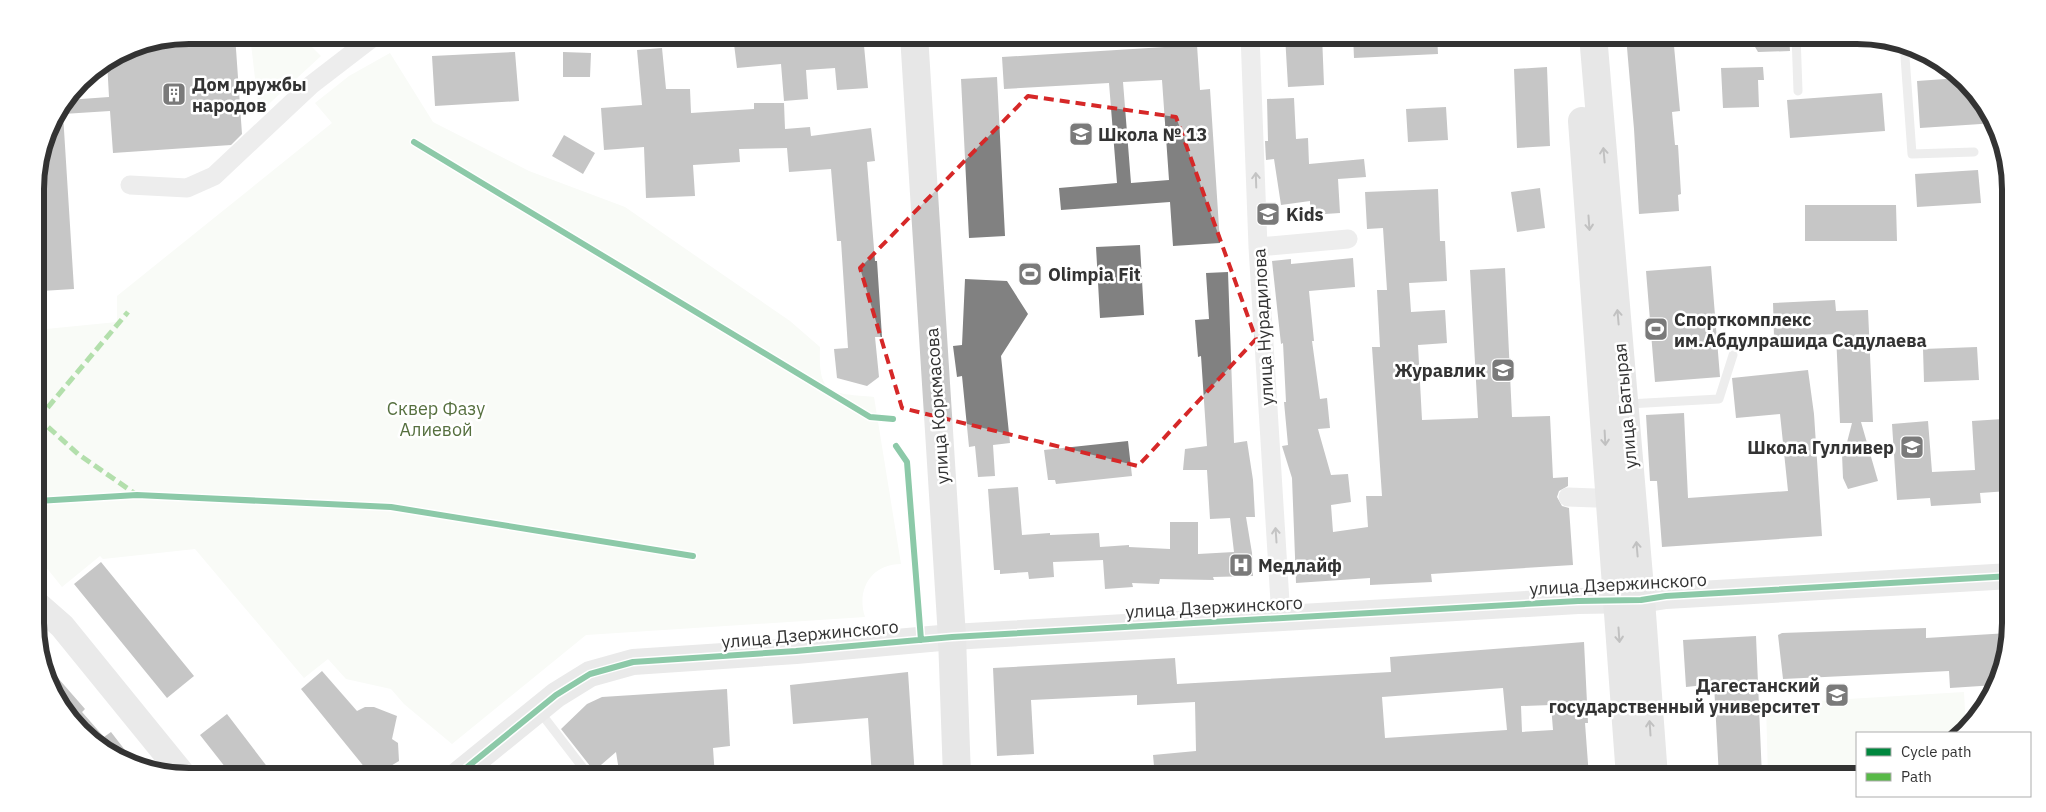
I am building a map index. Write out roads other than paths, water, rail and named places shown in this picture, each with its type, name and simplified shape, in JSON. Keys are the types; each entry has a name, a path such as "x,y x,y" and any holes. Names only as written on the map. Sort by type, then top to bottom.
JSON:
{"main road":[{"name":"улица Коркмасова","path":"915,44 952,637 957,768"},
{"name":"улица Батырая","path":"1576,44 1614,406"},
{"name":"улица Батырая","path":"1594,44 1614,406 1629,600 1653,768"},
{"name":"улица Батырая","path":"1629,600 1630,768"}],"street":[{"path":"130,185 186,188 214,176 310,85 364,44"},
{"name":"улица Нурадилова","path":"1250,44 1258,247 1281,618"},
{"path":"1258,247 1348,238"},
{"path":"1568,497 1621,499"},
{"name":"улица Дзержинского","path":"466,768 556,695 590,674 633,662 796,651 952,637 1578,601 1629,600 1676,595 2002,577"},
{"path":"44,614 62,626 177,768"},
{"path":"44,615 62,632 170,767"}],"lane":[{"path":"1796,44 1798,92"},
{"path":"1910,54 1905,54 1912,154 1974,152"},
{"path":"1614,406 1719,399 1734,354"},
{"path":"538,709 583,768"}],"place":[{"name":"Дом дружбы народов","path":"174,94"},
{"name":"Школа № 13","path":"1081,134"},
{"name":"Kids","path":"1268,214"},
{"name":"Olimpia Fit","path":"1030,274"},
{"name":"Спорткомплекс им.Абдулрашида Садулаева","path":"1656,329"},
{"name":"Журавлик","path":"1503,370"},
{"name":"Школа Гулливер","path":"1912,447"},
{"name":"Медлайф","path":"1241,565"},
{"name":"Дагестанский государственный университет","path":"1837,695"}],"park label":[{"name":"Сквер Фазу Алиевой","path":"436,418"}]}
